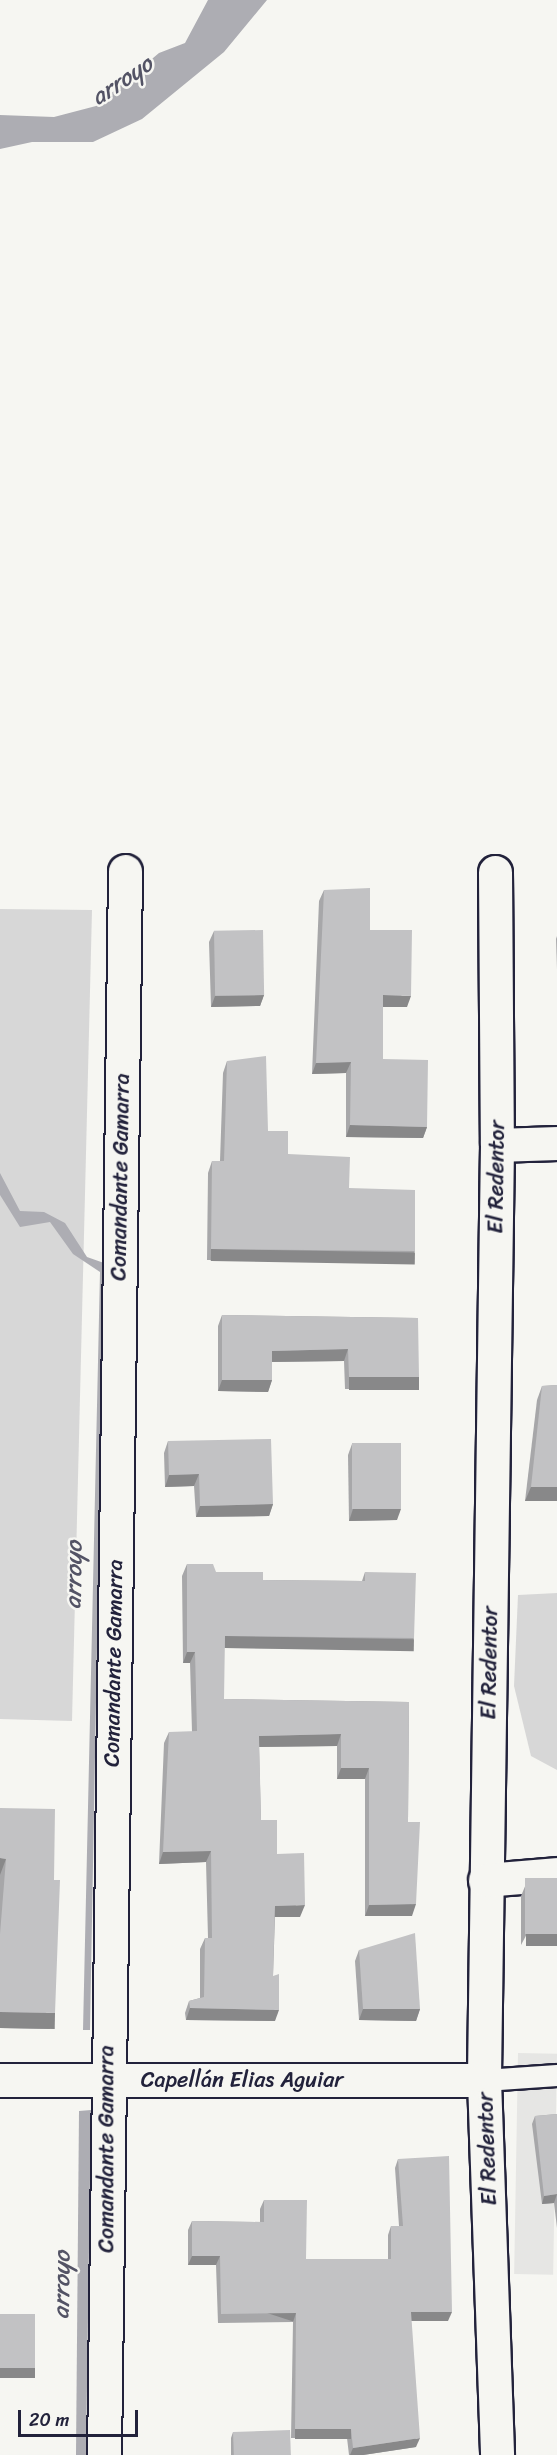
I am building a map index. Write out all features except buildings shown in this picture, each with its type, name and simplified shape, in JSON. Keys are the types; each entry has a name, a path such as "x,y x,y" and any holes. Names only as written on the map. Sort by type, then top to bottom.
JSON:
{"street":[{"name":"Comandante Gamarra","path":"104,2455 106,2079 126,871"},
{"name":"El Redentor","path":"495,872 497,1145 484,2080 497,2455"},
{"path":"497,1145 557,1143"},
{"path":"485,1880 557,1874"},
{"name":"Capellán Elias Aguiar","path":"0,2079 484,2080"}],"lane":[{"path":"484,2080 557,2075"}],"shaded area":[{"path":"208,0 267,0 224,52 142,119 93,142 32,142 0,149 0,115 54,117 96,106 159,53 185,43"},
{"path":"0,909 92,910 72,1721 0,1719"},
{"path":"0,1173 20,1211 44,1212 65,1223 87,1257 104,1263 90,2030 83,2030 100,1272 73,1254 50,1222 20,1227 0,1195"},
{"path":"557,1593 557,1770 531,1756 514,1686 518,1595"},
{"path":"518,2053 557,2054 553,2275 514,2274"},
{"path":"91,2110 86,2455 76,2455 79,2111"}],"water label":[{"name":"arroyo","path":"122,81"},
{"name":"arroyo","path":"74,1575"},
{"name":"arroyo","path":"62,2285"}]}
